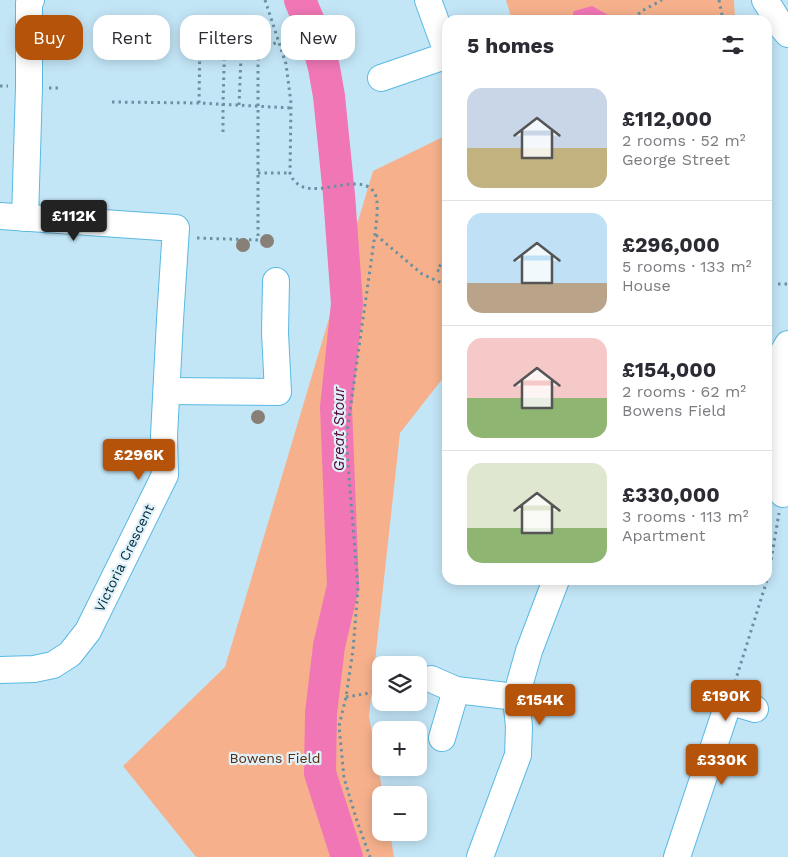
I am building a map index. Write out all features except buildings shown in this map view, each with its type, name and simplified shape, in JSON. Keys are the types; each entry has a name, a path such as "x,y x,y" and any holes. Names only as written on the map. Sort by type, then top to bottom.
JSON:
{"street":[{"path":"31,0 29,3 29,87 12,217 176,228 176,238"},
{"path":"428,0 442,38"},
{"path":"765,0 788,34"},
{"path":"381,78 442,57"},
{"name":"Victoria Crescent","path":"0,670 34,669 53,664 70,654 88,631 165,474 164,436 176,238"},
{"path":"167,391 278,392 275,333 276,281"},
{"path":"783,494 785,454 779,380 781,356 788,344"},
{"path":"480,857 518,754 519,726 516,698 529,651 554,585"},
{"path":"431,679 456,690 516,698"},
{"path":"442,738 456,690"},
{"path":"677,857 719,698 755,709"}],"path":[{"path":"265,0 286,64 291,108 290,173 294,182 301,187 310,189 359,184 374,192 377,201 375,234 346,439 358,588 353,650 346,697 339,726 344,778 370,857"},
{"path":"638,15 640,12 662,0"},
{"path":"719,0 721,15"},
{"path":"176,238 258,240 258,52 279,41"},
{"path":"199,103 200,60"},
{"path":"223,132 224,60"},
{"path":"239,105 241,60"},
{"path":"112,102 199,103 291,108"},
{"path":"258,173 290,173"},
{"path":"375,234 422,274 442,283"},
{"path":"442,263 437,270 442,273"},
{"path":"778,284 788,284"},
{"path":"772,553 783,494"},
{"path":"719,698 765,585"},
{"path":"346,697 372,693"}],"green space":[{"path":"506,0 734,0 735,15 510,15"},
{"name":"Bowens Field","path":"442,137 442,379 400,433 376,656 372,656 372,689 369,716 372,733 372,776 380,776 381,786 372,786 372,841 391,841 394,857 196,857 123,766 225,667 373,171"}],"shaded area":[{"path":"592,6 608,15 573,15 574,11"}],"waterway":[{"name":"Great Stour","path":"300,0 317,41 329,96 347,304 336,407 343,586 329,646 321,713 320,773 347,857"}]}
